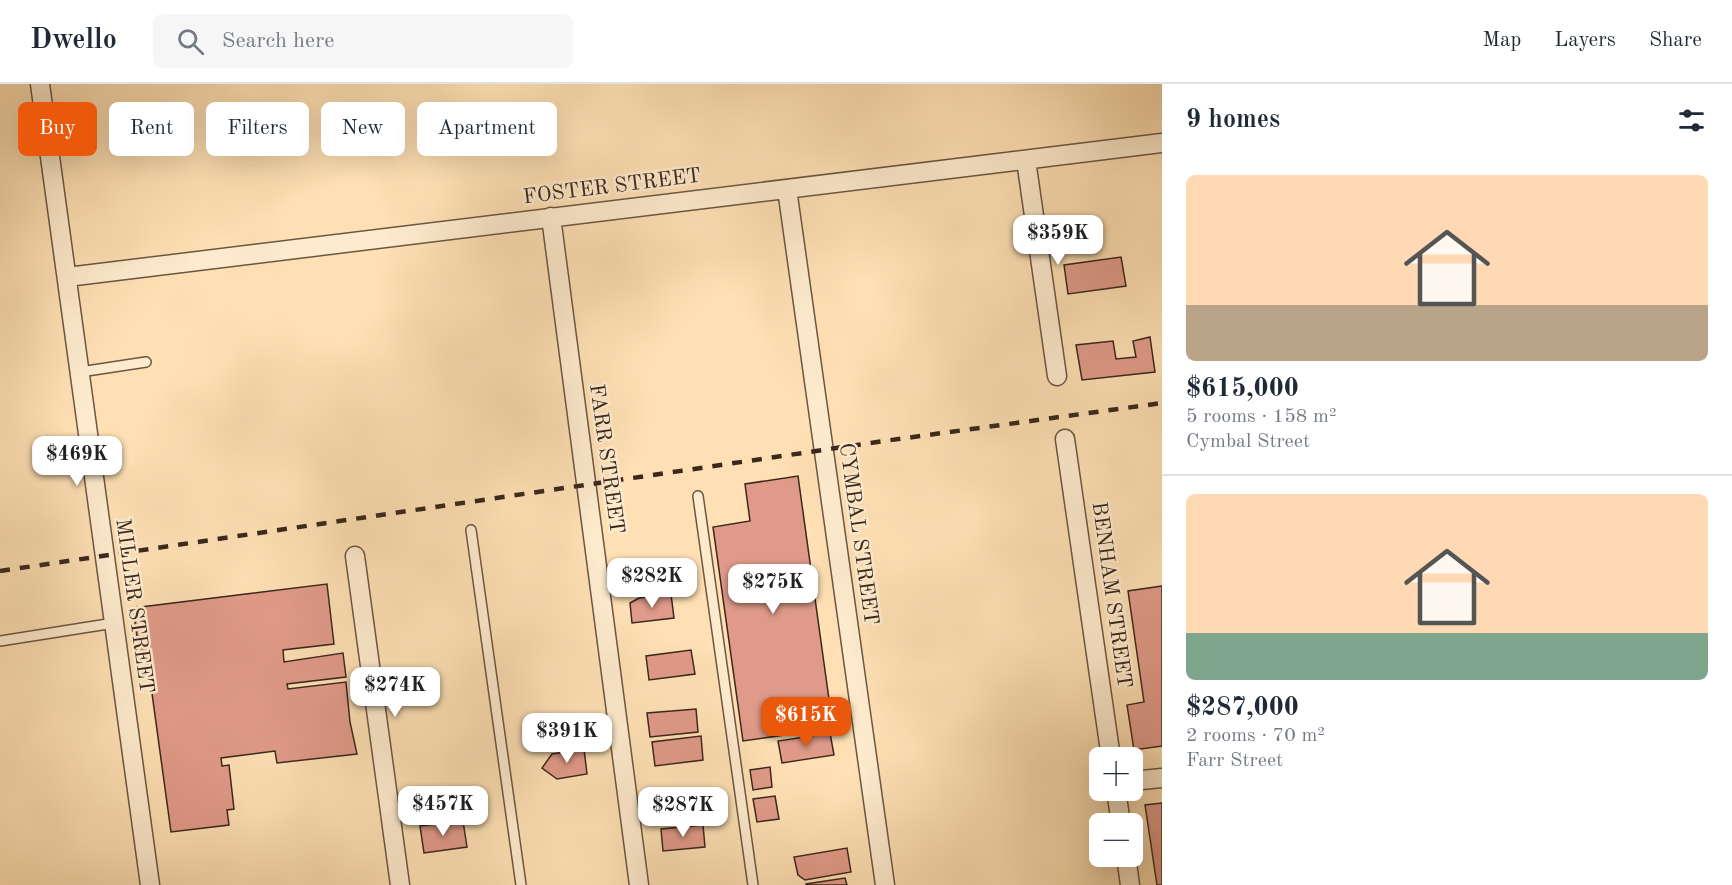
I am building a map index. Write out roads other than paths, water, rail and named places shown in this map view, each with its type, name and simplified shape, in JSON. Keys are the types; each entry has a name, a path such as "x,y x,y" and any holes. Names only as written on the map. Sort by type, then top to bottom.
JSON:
{"street":[{"name":"MILLER STREET","path":"40,84 150,885"},
{"name":"FOSTER STREET","path":"67,277 1162,144"},
{"path":"1026,160 1057,376"},
{"name":"CYMBAL STREET","path":"787,189 885,885"},
{"name":"FARR STREET","path":"551,217 639,885"},
{"name":"BENHAM STREET","path":"1065,439 1110,747"},
{"path":"355,556 400,885"},
{"path":"1143,780 1162,778"},
{"path":"1128,867 1130,885"}],"lane":[{"path":"80,372 146,362"},
{"path":"698,496 753,885"},
{"path":"471,530 521,885"},
{"path":"0,641 114,623"}],"railway":[{"path":"0,571 884,441 1162,403"}]}
